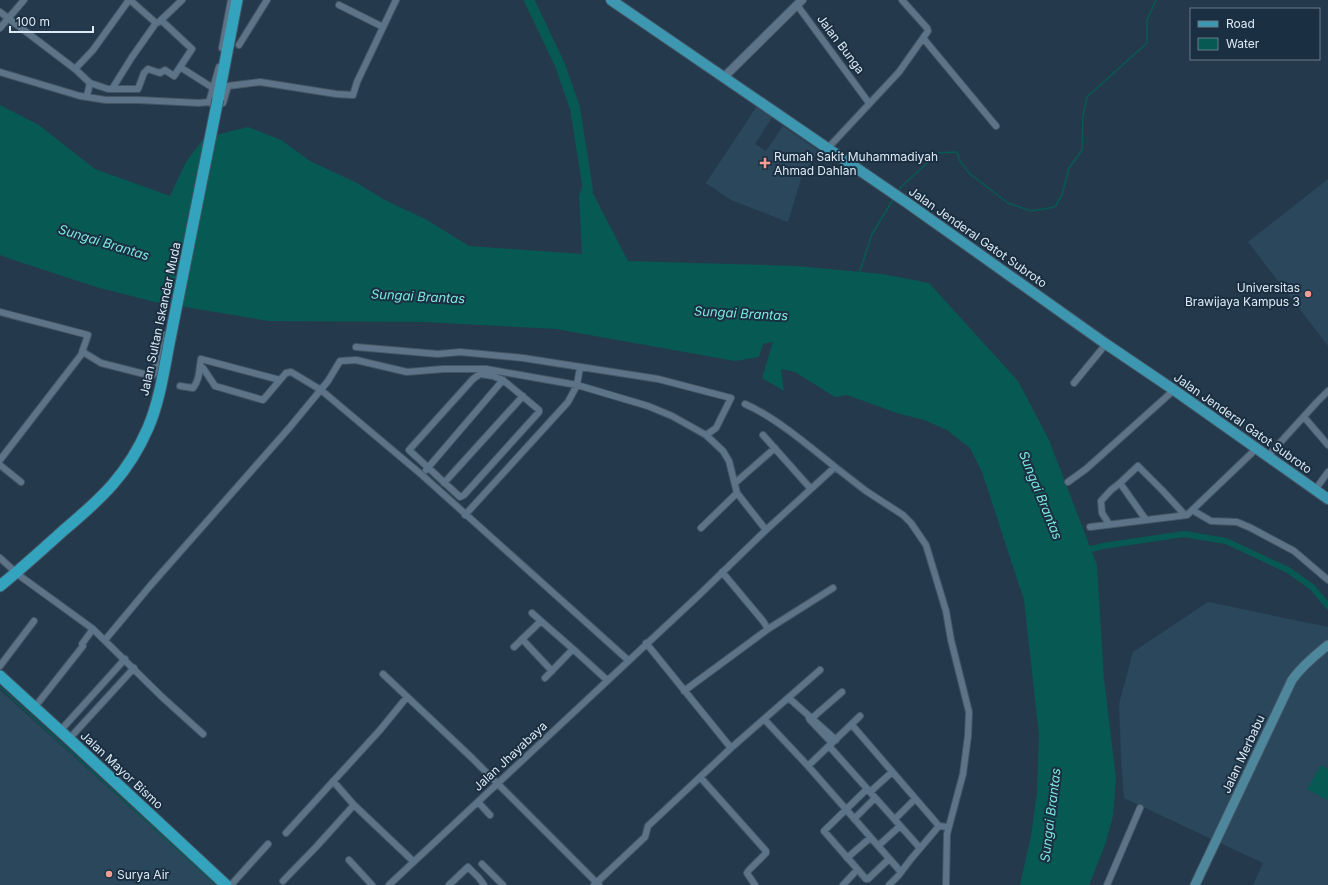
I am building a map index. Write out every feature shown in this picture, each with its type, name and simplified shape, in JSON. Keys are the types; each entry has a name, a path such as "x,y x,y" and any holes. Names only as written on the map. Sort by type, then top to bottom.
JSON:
{"highway":[{"name":"Jalan Sultan Iskandar Muda","path":"0,586 87,512 116,482 132,461 149,426 158,397 167,337 232,0"},
{"name":"Jalan Mayor Bismo","path":"0,676 226,885"}],"main road":[{"name":"Jalan Jenderal Gatot Subroto","path":"614,1 906,202 1328,499"},
{"name":"Jalan Merbabu","path":"1195,885 1292,680 1306,663 1328,645"}],"street":[{"path":"0,28 24,0"},
{"path":"0,12 75,69 90,83 108,89 138,89 144,73 148,69 160,73 165,70 174,76 192,49 155,22 130,0 93,50 75,69"},
{"path":"112,89 132,57 158,23 182,0"},
{"path":"232,0 214,88 214,104 221,104 228,86 260,82 336,94 353,95 356,82 396,0"},
{"path":"239,45 267,0"},
{"path":"828,148 899,72 928,29 902,0"},
{"path":"724,77 797,2"},
{"name":"Jalan Bunga","path":"797,2 869,103"},
{"path":"339,5 383,27"},
{"path":"923,38 996,126"},
{"path":"180,67 214,88"},
{"path":"0,72 106,100 199,103 213,100"},
{"path":"87,96 90,83"},
{"path":"0,312 88,335 82,352 0,460"},
{"path":"82,352 101,363 152,376 154,374 161,337 167,337"},
{"path":"1074,383 1106,344"},
{"path":"356,347 438,354 460,352 523,358 658,379 731,398 716,428 706,435"},
{"path":"180,386 194,387 198,378 201,359 280,380"},
{"path":"105,640 321,390 334,371 338,362 346,360 356,360 407,372 443,369 486,369 577,385 648,406 672,416 706,435 723,451 727,457 737,493 766,530"},
{"path":"200,366 215,386 263,400 286,374 292,372 321,390 422,475 628,660"},
{"path":"465,514 568,402 577,385 580,367"},
{"path":"485,374 503,380 523,396 538,408 539,412 462,497 459,497 409,452 409,449 477,375 485,374"},
{"path":"422,475 503,380"},
{"path":"1068,482 1086,469 1174,390"},
{"path":"1268,456 1328,392"},
{"path":"444,483 523,396"},
{"path":"745,404 755,408 804,442 866,491 903,515 926,545 946,611 951,640 969,712 968,736 963,774 947,834 946,885"},
{"path":"1304,417 1328,445"},
{"path":"763,435 811,489"},
{"path":"735,483 775,448"},
{"path":"1090,526 1185,515 1257,448"},
{"path":"0,465 21,482"},
{"path":"1109,524 1102,513 1101,501 1111,490 1120,484 1136,467 1139,466 1185,515"},
{"name":"Jalan Jhayabaya","path":"393,884 413,861 478,802 766,530 836,467"},
{"path":"1315,490 1328,472"},
{"path":"1120,484 1146,520"},
{"path":"701,528 737,493"},
{"path":"1192,510 1211,521 1237,522 1251,528 1294,551 1328,580"},
{"path":"0,558 16,572 93,629 161,696 203,734"},
{"path":"722,572 763,621 768,630"},
{"path":"684,690 768,630 833,588"},
{"path":"532,613 607,680"},
{"path":"0,666 34,620"},
{"path":"514,647 541,621"},
{"path":"34,708 83,646 82,644 93,629"},
{"path":"522,639 552,671"},
{"path":"646,643 731,748"},
{"path":"545,678 573,649"},
{"path":"60,731 125,659"},
{"path":"69,739 134,668"},
{"path":"383,674 497,783 596,884 645,837 647,827 731,748 821,671"},
{"path":"810,718 842,692"},
{"path":"286,833 380,730 407,697"},
{"path":"790,698 832,743 868,791 920,848"},
{"path":"808,766 860,716"},
{"path":"764,719 808,766 901,872"},
{"path":"852,725 939,826 948,827"},
{"path":"889,859 868,879 865,879 824,831 846,810 892,772"},
{"path":"700,777 766,851 766,854 749,870 747,874 755,885"},
{"path":"333,781 354,806 413,861"},
{"path":"854,819 875,798"},
{"path":"895,819 915,799"},
{"path":"478,802 490,815"},
{"path":"283,881 354,806"},
{"path":"1107,885 1140,808"},
{"path":"878,846 900,826"},
{"path":"889,885 939,826"},
{"path":"847,858 870,838"},
{"path":"231,885 268,844"},
{"path":"349,860 372,885"},
{"path":"482,864 503,885"},
{"path":"449,885 468,868 484,885"},
{"path":"843,885 857,870"}],"shaded area":[{"name":"Rumah Sakit Muhammadiyah Ahmad Dahlan","path":"757,106 773,116 755,144 766,151 783,126 819,151 802,175 788,222 731,200 706,183"},
{"name":"Universitas Brawijaya Kampus 3","path":"1328,179 1328,346 1248,242"},
{"path":"1208,602 1328,627 1328,885 1253,885 1263,863 1124,798 1119,704 1133,652"},
{"path":"0,690 216,885 0,885"}],"water":[{"name":"Sungai Brantas","path":"0,105 39,125 95,169 170,196 186,162 204,138 248,127 281,140 310,161 357,183 383,199 427,220 469,246 582,254 579,196 585,178 628,261 796,266 882,274 929,283 1018,381 1049,440 1097,565 1104,679 1116,778 1113,816 1105,845 1089,885 1020,885 1031,836 1037,793 1039,735 1024,600 982,472 970,448 947,430 924,420 897,413 847,395 835,397 795,372 781,369 784,391 762,378 773,342 763,344 759,357 735,361 556,329 425,322 269,321 155,302 96,287 11,259 0,255"},
{"path":"1321,765 1328,769 1327,800 1307,789"}],"waterway":[{"path":"529,0 560,65 575,108 588,190"},
{"path":"898,191 938,153 957,152 960,161 970,174 1008,203 1031,211 1055,207 1062,195 1069,168 1082,150 1083,116 1087,97 1147,43 1147,20 1156,0"},
{"path":"859,274 872,234 894,198"},
{"path":"1083,551 1103,546 1184,534 1226,541 1288,570 1312,587 1328,606"},
{"path":"0,687 216,885"}],"place":[{"name":"Rumah Sakit Muhammadiyah Ahmad Dahlan","path":"765,163"},
{"name":"Universitas Brawijaya Kampus 3","path":"1308,294"},
{"name":"Surya Air","path":"109,874"}]}
